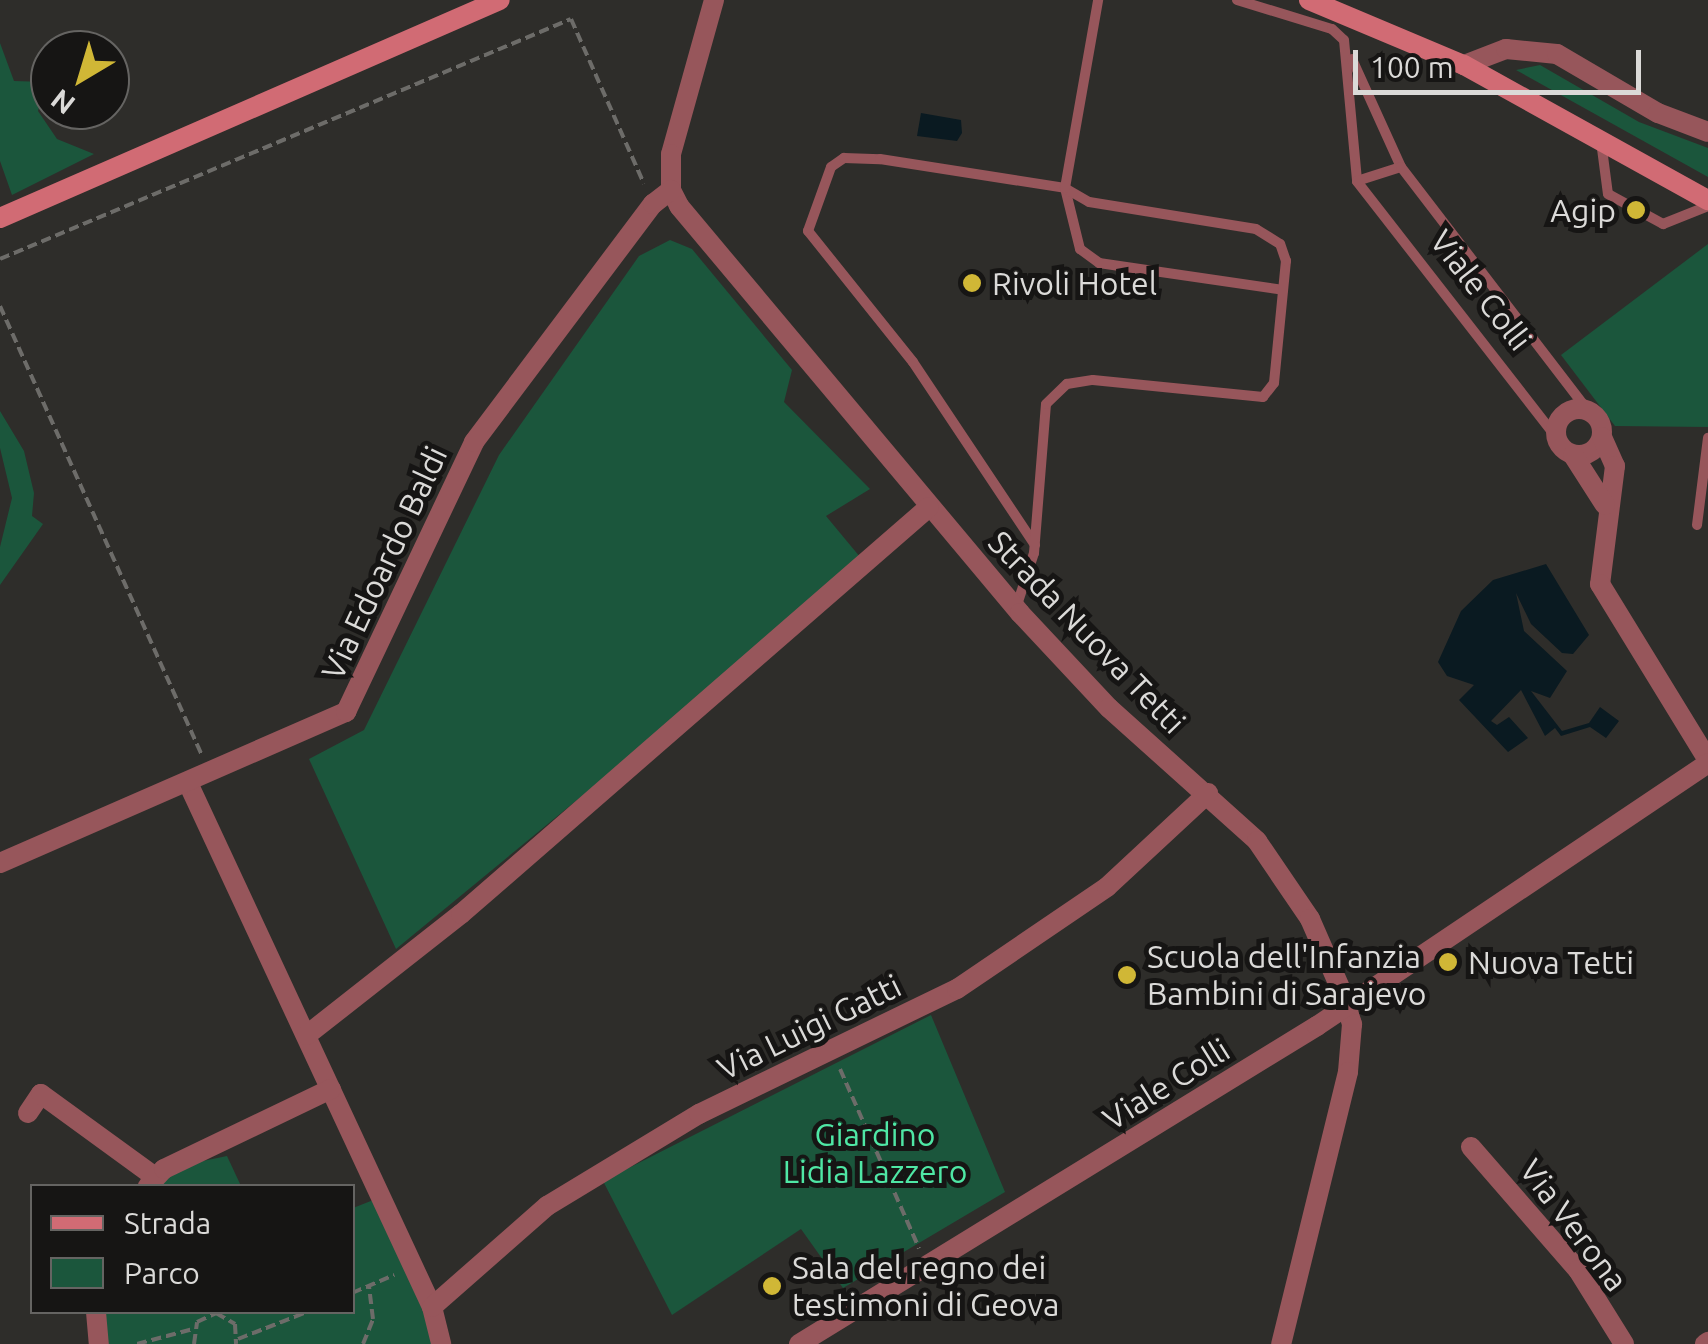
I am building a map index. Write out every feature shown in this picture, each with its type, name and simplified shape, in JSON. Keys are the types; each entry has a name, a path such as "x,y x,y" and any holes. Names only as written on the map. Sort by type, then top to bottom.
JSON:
{"main road":[{"path":"0,218 500,0"},
{"path":"1309,0 1464,65 1708,203"}],"street":[{"path":"671,190 671,154 714,0"},
{"path":"1464,65 1506,49 1557,54 1658,113 1708,132"},
{"name":"Via Edoardo Baldi","path":"0,862 346,712 474,442 653,204 671,190"},
{"name":"Strada Nuova Tetti","path":"671,190 720,261 1016,608 1109,708 1250,832 1292,890 1348,1006 1348,1072 1281,1344"},
{"path":"1574,455 1594,450 1602,436 1589,412 1562,416 1556,437 1574,455 1606,505"},
{"name":"Viale Colli","path":"798,1344 1348,1006 1708,762 1600,584 1606,505 1616,466 1602,436"},
{"path":"307,1035 461,914 929,507"},
{"path":"188,783 432,1307 441,1344"},
{"name":"Via Luigi Gatti","path":"432,1307 547,1206 699,1114 957,990 1107,886 1208,793"},
{"path":"28,1113 42,1094 151,1182 332,1088"},
{"name":"Via Verona","path":"1470,1147 1578,1270 1624,1344"},
{"path":"96,1314 99,1344"}],"lane":[{"path":"1098,0 1065,188 1080,249 1099,262 1284,290"},
{"path":"1237,0 1332,29 1344,40 1357,181 1401,167"},
{"name":"Viale Colli","path":"1344,40 1401,167 1589,412"},
{"path":"1601,140 1608,194 1663,224 1708,203"},
{"path":"1016,608 1035,545 1046,404 1067,384 1093,380 1264,397 1274,384 1284,290 1280,244 1256,229 1089,202 1065,188 844,158 832,167 808,230 914,362 1035,545"},
{"name":"Viale Colli","path":"1357,181 1556,437"},
{"path":"1697,525 1708,438"}],"path":[{"path":"0,259 571,19 653,204"},
{"path":"0,306 210,774"},
{"path":"831,1050 927,1266"},
{"path":"355,1292 414,1268"},
{"path":"364,1344 373,1319 369,1286"},
{"path":"137,1344 193,1329 208,1314"},
{"path":"223,1314 237,1341 302,1314"},
{"path":"193,1329 194,1344"}],"green space":[{"path":"0,43 14,81 30,82 30,130 51,130 57,139 94,154 12,195 0,161"},
{"path":"1540,65 1639,122 1708,148 1708,177 1516,70"},
{"path":"670,240 692,249 792,370 784,402 870,489 826,516 865,563 396,949 309,759 364,730 499,455 639,256"},
{"path":"1708,244 1708,427 1615,426 1561,355"},
{"path":"0,411 24,451 34,493 32,516 43,524 0,585 0,547 12,498 0,448"},
{"name":"Giardino Lidia Lazzero","path":"931,1015 1005,1192 843,1288 801,1229 672,1315 603,1181"},
{"path":"227,1156 240,1184 156,1184 164,1169"},
{"path":"381,1197 441,1344 104,1344 100,1314 355,1314 355,1207"}],"water":[{"path":"921,113 961,120 962,133 957,141 917,136"},
{"path":"1546,564 1589,635 1573,654 1562,653 1531,624 1516,593 1524,631 1567,671 1550,698 1531,691 1562,731 1589,723 1600,707 1619,721 1606,738 1590,727 1561,736 1555,728 1545,736 1521,690 1491,721 1497,725 1509,717 1528,738 1508,752 1459,700 1474,685 1447,676 1438,662 1461,611 1493,580"}],"place":[{"name":"Agip","path":"1636,210"},
{"name":"Rivoli Hotel","path":"972,283"},
{"name":"Nuova Tetti","path":"1448,962"},
{"name":"Scuola dell'Infanzia Bambini di Sarajevo","path":"1127,975"},
{"name":"Sala del regno dei testimoni di Geova","path":"772,1286"}]}
